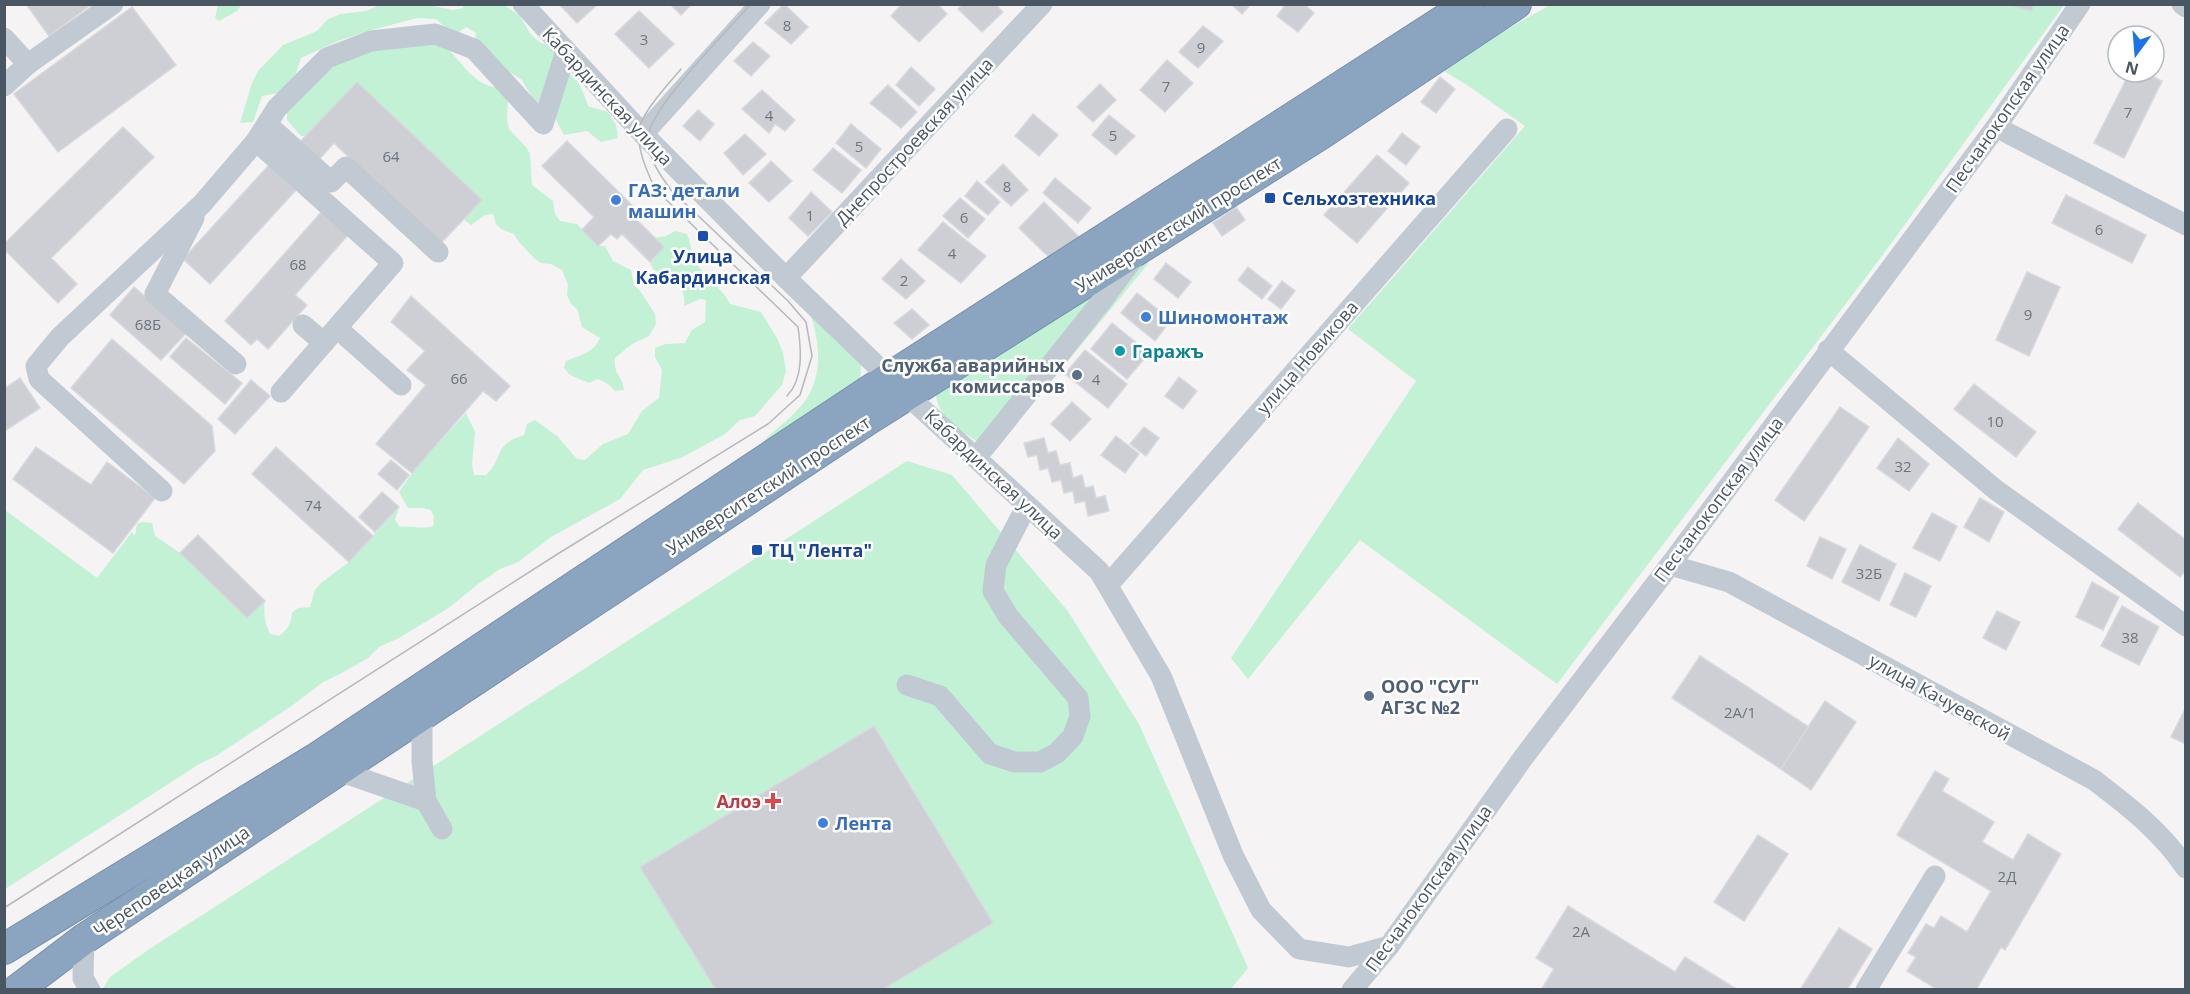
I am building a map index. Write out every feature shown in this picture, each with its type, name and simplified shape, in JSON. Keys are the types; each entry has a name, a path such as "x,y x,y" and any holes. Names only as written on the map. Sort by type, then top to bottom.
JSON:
{"highway":[{"name":"Университетский проспект","path":"328,770 1469,4"},
{"name":"Университетский проспект","path":"328,770 422,714 899,386 1142,246 1321,134 1516,4"},
{"name":"Череповецкая улица","path":"18,990 84,939 219,848 328,770"},
{"name":"Череповецкая улица","path":"4,950 328,770"}],"street":[{"path":"4,86 28,64 113,4"},
{"name":"Кабардинская улица","path":"523,4 643,134 786,278 1099,571 1161,676 1233,855 1261,910 1299,949 1348,957 1389,946"},
{"path":"643,134 760,4"},
{"name":"Днепростроевская улица","path":"786,278 1042,4"},
{"name":"Песчанокопская улица","path":"1352,990 1389,946 1523,758 1996,128 2080,4"},
{"path":"162,491 39,379 36,366 76,322 202,204 261,132 277,108 327,58 371,41 435,34 474,49 543,124 566,51"},
{"path":"4,38 28,64"},
{"path":"1996,128 2186,225"},
{"name":"улица Новикова","path":"1108,585 1506,129"},
{"path":"261,132 331,182 346,167 438,252"},
{"path":"261,132 393,263 281,392"},
{"path":"202,204 155,294 236,364"},
{"path":"976,458 1101,302 1142,246"},
{"path":"303,325 330,335 401,385"},
{"path":"1828,350 1996,490 2186,626"},
{"path":"906,685 940,696 990,754 1015,762 1040,762 1057,753 1073,736 1080,716 1078,698 1008,616 993,591 996,565 1027,505"},
{"name":"улица Качуевской","path":"1670,565 1729,582 2094,780 2157,831 2186,867"},
{"path":"422,714 422,761 426,801 442,829"},
{"path":"328,770 426,801"},
{"path":"1866,990 1935,876"},
{"path":"84,939 83,978 90,990"}],"green space":[{"path":"218,4 241,5 237,11 219,21 215,18"},
{"path":"503,4 520,16 530,33 538,41 553,49 562,70 579,84 588,106 608,112 616,125 618,138 601,142 587,131 564,135 554,116 533,99 522,80 474,49 476,33 466,27 458,33 447,29 436,19 417,18 338,41 301,58 294,79 283,92 262,96 253,122 240,123 258,71 283,45 317,31 328,19 341,14 366,11 380,5 428,5 453,10 463,8 463,5"},
{"path":"1550,5 2064,5 1882,256 1557,684 1360,540 1248,679 1231,658 1416,381 1348,329 1525,126 1439,68"},
{"path":"440,43 472,76 498,88 508,99 509,129 530,154 532,185 553,201 555,214 560,221 577,224 598,246 605,246 613,261 631,270 634,285 655,314 656,324 649,336 632,344 615,358 615,368 624,390 615,391 598,379 589,383 570,375 564,368 566,361 590,350 600,338 582,327 577,309 571,304 567,295 568,285 562,270 535,259 514,234 501,229 496,224 493,214 485,215 471,225 463,219 357,83 306,136 301,136 287,120 287,109 337,62 372,47"},
{"path":"675,231 687,234 696,262 730,304 761,312 777,338 783,353 786,371 782,385 755,416 740,420 725,434 683,457 643,470 620,499 551,537 518,562 500,569 450,607 399,638 379,647 368,658 323,682 293,705 216,756 201,763 5,889 5,510 97,578 132,532 135,536 137,524 152,523 155,536 180,553 247,618 265,601 264,614 268,630 270,634 279,636 288,626 292,613 298,608 310,607 315,590 321,583 349,562 399,507 395,520 400,527 433,526 434,517 431,510 408,508 399,492 412,473 466,413 475,432 472,464 474,475 486,475 492,469 503,447 524,435 527,424 535,420 558,437 577,459 585,460 603,444 628,434 642,411 659,398 662,370 655,357 655,348 666,344 685,343 692,330 705,322 706,300 700,299 684,306 683,292 680,287 653,269 650,262 664,247 654,238 666,236"},
{"path":"1143,255 1148,264 994,451 950,422 939,406 936,396 947,380"},
{"path":"808,307 861,365 860,382 780,437 764,440 801,406 815,379 818,367 817,343"},
{"path":"907,461 952,475 1067,610 1139,724 1248,968 1230,990 102,990 110,977 151,948"}],"building":[{"path":"26,4 92,4 49,36"},
{"path":"559,4 598,4 577,23"},
{"path":"670,4 692,4 681,15"},
{"path":"784,4 808,27 791,44 765,23"},
{"path":"902,4 937,4 947,14 919,42 891,16"},
{"path":"963,4 995,4 1003,12 982,32 958,9"},
{"path":"1231,4 1251,4 1242,14"},
{"path":"1286,4 1304,4 1314,13 1298,32 1277,16"},
{"path":"2007,4 2033,4 2032,11"},
{"path":"132,7 176,65 58,152 14,94"},
{"path":"639,11 674,44 649,68 615,34"},
{"path":"1203,26 1223,41 1198,68 1179,52"},
{"path":"753,42 770,56 751,76 734,61"},
{"path":"1167,60 1193,83 1165,112 1140,90"},
{"path":"911,67 935,89 919,106 896,85"},
{"path":"1440,77 1455,89 1436,113 1421,102"},
{"path":"357,82 482,200 440,244 334,143 314,165 295,147"},
{"path":"1100,84 1116,100 1093,122 1077,107"},
{"path":"2124,84 2161,84 2124,158 2094,143"},
{"path":"888,85 917,112 901,128 870,103"},
{"path":"762,90 795,120 785,131 775,124 769,133 742,109"},
{"path":"698,110 714,124 700,141 683,126"},
{"path":"1033,114 1058,135 1039,156 1015,136"},
{"path":"1109,115 1135,136 1116,155 1092,135"},
{"path":"851,124 881,149 866,168 836,143"},
{"path":"123,127 154,157 51,258 77,284 58,303 4,249 4,244"},
{"path":"1402,133 1420,147 1406,165 1388,151"},
{"path":"745,134 766,154 743,175 724,153"},
{"path":"567,141 642,215 637,220 664,247 650,262 622,234 617,239 611,234 598,246 582,230 594,217 542,166"},
{"path":"833,148 861,170 842,193 813,170"},
{"path":"1377,155 1409,183 1357,243 1324,215"},
{"path":"771,161 792,181 769,202 749,183"},
{"path":"1003,164 1028,190 1011,206 985,182"},
{"path":"269,165 296,190 210,284 183,259"},
{"path":"1055,178 1091,208 1078,223 1043,193"},
{"path":"977,181 1000,202 988,215 965,196"},
{"path":"811,192 832,212 808,236 789,218"},
{"path":"2066,195 2146,235 2132,263 2052,223"},
{"path":"960,198 985,219 968,238 943,216"},
{"path":"1044,202 1079,237 1054,262 1019,228"},
{"path":"1236,207 1245,220 1222,236 1213,223"},
{"path":"323,210 349,234 295,295 307,305 268,349 257,339 251,345 225,321"},
{"path":"943,222 986,256 961,283 918,250"},
{"path":"901,259 925,281 906,299 882,279"},
{"path":"1166,263 1191,282 1178,298 1154,279"},
{"path":"1248,267 1272,286 1262,299 1238,280"},
{"path":"2027,272 2060,287 2029,356 1996,340"},
{"path":"1282,281 1295,291 1281,309 1268,299"},
{"path":"134,287 187,332 161,360 110,315"},
{"name":"Шиномонтаж","path":"1137,293 1171,320 1155,341 1121,313"},
{"path":"411,296 510,386 496,401 483,391 412,473 376,444 426,385 407,370 425,351 391,322"},
{"path":"912,309 929,325 912,339 894,323"},
{"name":"Гаражъ","path":"1112,323 1149,353 1127,379 1091,349"},
{"path":"186,338 242,383 225,404 170,357"},
{"path":"112,339 212,426 215,451 184,484 71,388"},
{"path":"1085,350 1127,384 1108,408 1065,374"},
{"path":"1179,377 1197,391 1183,409 1165,396"},
{"path":"20,378 40,408 6,430 4,427 4,389"},
{"path":"251,380 270,396 235,434 218,419"},
{"path":"1974,384 2036,432 2016,457 1954,409"},
{"path":"1072,402 1091,419 1070,441 1051,424"},
{"path":"1840,407 1869,427 1804,521 1775,500"},
{"path":"1144,427 1159,438 1146,456 1130,444"},
{"path":"1116,436 1139,454 1125,473 1101,455"},
{"path":"1044,438 1048,453 1056,451 1060,465 1070,463 1073,478 1082,475 1085,488 1093,486 1096,498 1105,496 1109,511 1088,516 1085,501 1075,503 1073,491 1064,493 1061,480 1052,482 1048,468 1040,470 1037,455 1028,457 1024,443"},
{"path":"1898,438 1929,464 1909,491 1877,468"},
{"path":"36,447 91,485 107,462 155,498 113,553 13,479"},
{"path":"276,447 373,536 349,562 252,474"},
{"path":"391,460 409,475 397,490 378,474"},
{"path":"382,492 399,507 375,532 359,517"},
{"path":"1980,498 2004,512 1989,542 1964,527"},
{"path":"2138,503 2186,540 2186,570 2180,577 2118,529"},
{"path":"1932,513 1957,526 1940,561 1913,548"},
{"path":"198,535 265,601 247,618 180,553"},
{"path":"1820,537 1846,549 1832,579 1807,566"},
{"path":"1860,545 1896,564 1879,601 1842,582"},
{"path":"1905,573 1931,586 1916,617 1890,605"},
{"path":"2092,582 2119,597 2103,630 2076,617"},
{"path":"2122,606 2159,627 2139,665 2101,646"},
{"path":"1997,611 2020,622 2006,650 1983,638"},
{"path":"1700,656 1809,727 1781,769 1672,698"},
{"path":"1825,701 1856,722 1811,790 1781,769"},
{"path":"2186,707 2186,744 2171,737"},
{"name":"Лента","path":"874,726 993,923 882,990 716,990 640,867"},
{"path":"1935,771 1949,779 1942,791 1994,822 1982,842 2013,860 2028,834 2061,854 2005,950 2001,947 1976,990 1938,990 1907,971 1916,957 1908,953 1926,924 1934,928 1941,916 1967,932 1991,891 1897,835"},
{"path":"1758,835 1788,854 1744,921 1714,902"},
{"path":"1568,906 1675,972 1685,957 1738,990 1541,990 1554,969 1536,958"},
{"path":"1839,928 1872,949 1847,990 1800,990"}],"tram line":[{"path":"4,908 556,555 768,424 800,395 812,356 806,322 788,301 671,190 655,165 648,144 652,124 661,108 692,69 751,4"},
{"path":"681,69 657,98 641,123 639,138 643,160 655,189 798,327 799,372 787,396"}],"place":[{"name":"Сельхозтехника","path":"1270,198"},
{"name":"ГАЗ: детали машин","path":"616,200"},
{"name":"Улица Кабардинская","path":"703,236"},
{"name":"Шиномонтаж","path":"1146,317"},
{"name":"Гаражъ","path":"1120,351"},
{"name":"Служба аварийных комиссаров","path":"1077,375"},
{"name":"ТЦ \"Лента\"","path":"757,550"},
{"name":"ООО \"СУГ\" АГЗС №2","path":"1369,696"},
{"name":"Алоэ","path":"773,801"},
{"name":"Лента","path":"823,823"}]}
